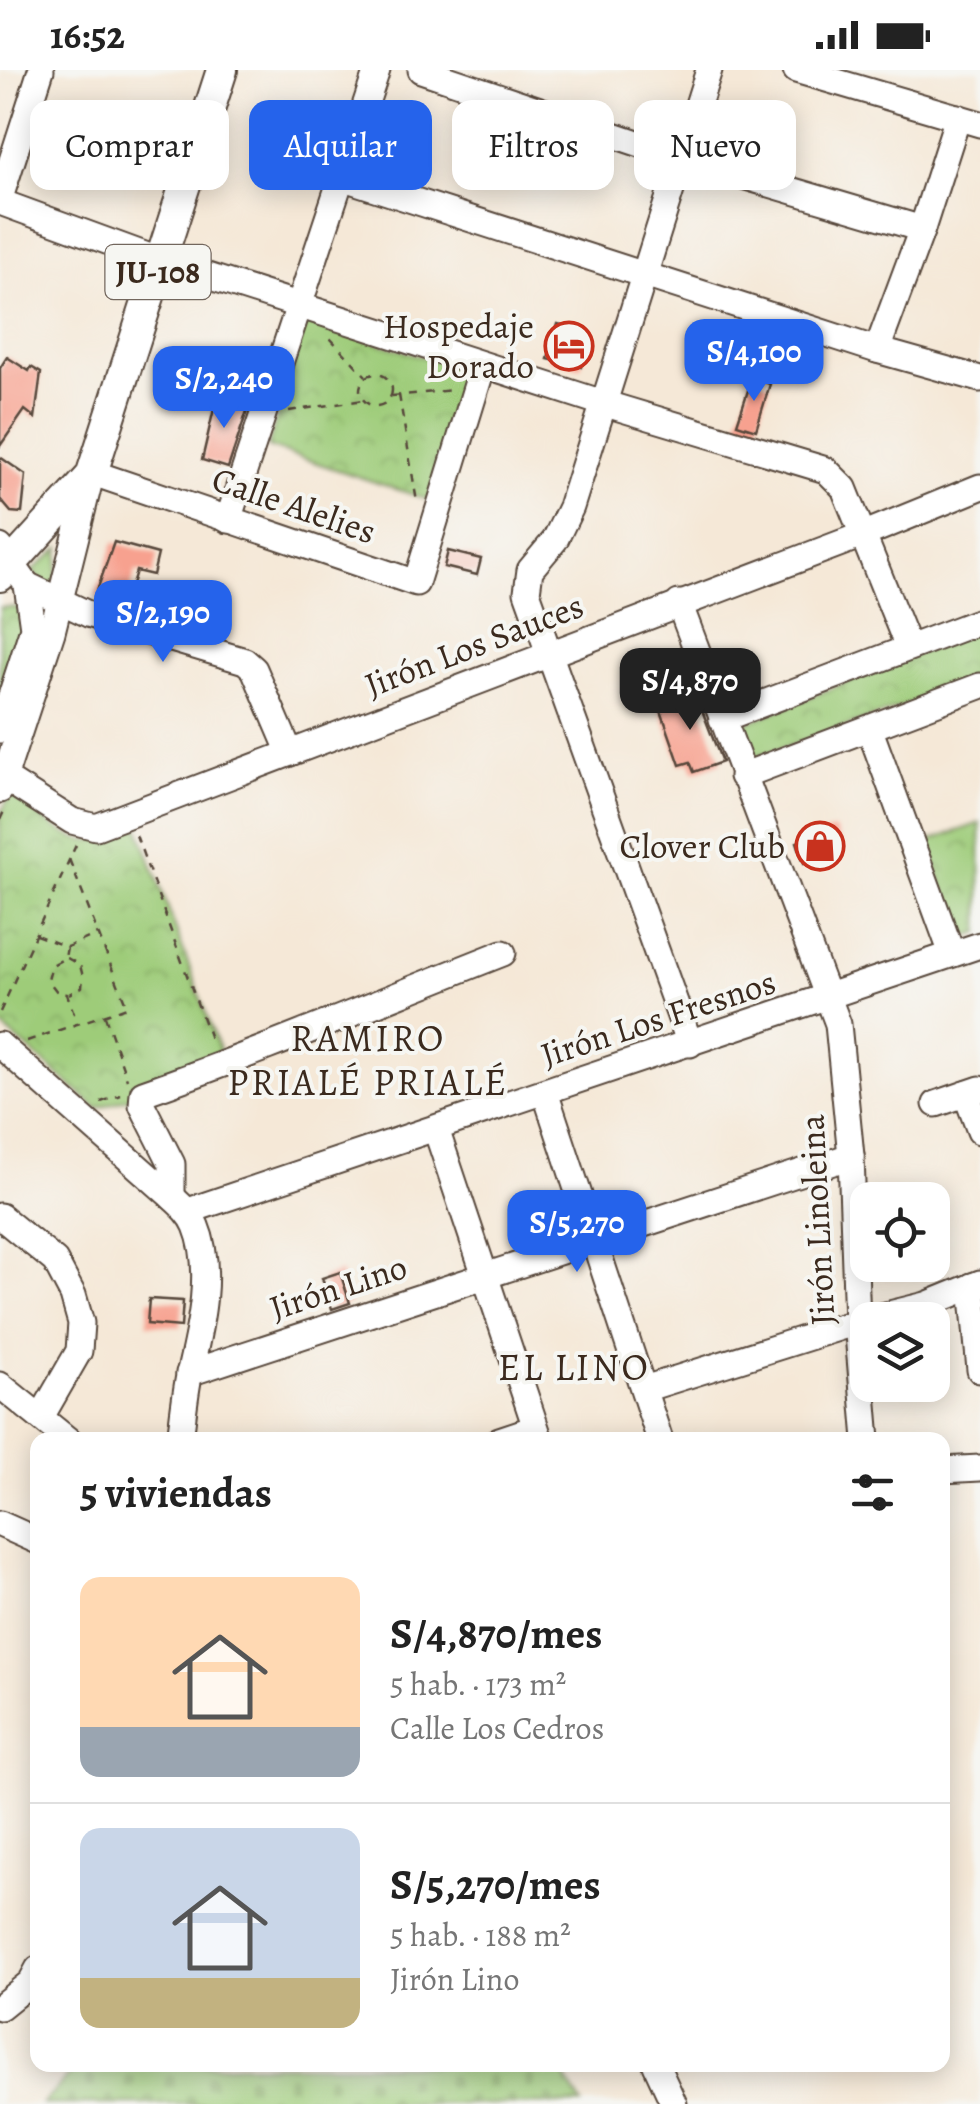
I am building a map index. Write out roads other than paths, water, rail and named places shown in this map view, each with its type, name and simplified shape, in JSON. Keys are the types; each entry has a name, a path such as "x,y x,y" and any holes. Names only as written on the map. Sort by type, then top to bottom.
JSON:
{"main road":[{"name":"JU-108","path":"10,568 92,474 222,70"}],"street":[{"path":"41,70 0,200 161,261 299,305 480,376 606,404 826,470 844,488 866,534 908,647"},
{"path":"366,100 376,70"},
{"path":"421,70 634,142"},
{"path":"700,100 709,70"},
{"path":"796,70 969,121 922,228 877,350"},
{"path":"228,520 338,190"},
{"path":"382,190 877,350 980,379"},
{"path":"672,190 567,519 556,540 530,570 527,592 690,1044"},
{"path":"792,190 922,228"},
{"name":"Calle Alelies","path":"92,474 416,584 480,376"},
{"path":"3,788 61,600 92,474"},
{"name":"Jirón Los Sauces","path":"3,788 72,821 96,826 866,534 980,487"},
{"path":"10,568 88,614 244,660 254,670 290,752"},
{"path":"0,730 32,628 10,568"},
{"name":"Jirón Linoleina","path":"680,603 838,1024 851,1156 855,1302"},
{"path":"722,719 980,621"},
{"path":"742,776 980,686"},
{"path":"870,730 952,954"},
{"name":"Jirón Los Fresnos","path":"180,1204 436,1129 980,945"},
{"path":"180,1204 172,1164 142,1105 143,1093 226,1066 503,953"},
{"path":"12,1044 180,1204 201,1239 198,1345 189,1373 181,1432"},
{"path":"936,1104 973,1091 980,1131"},
{"path":"545,1092 657,1432"},
{"path":"436,1129 536,1432"},
{"name":"Jirón Lino","path":"189,1373 851,1156"},
{"path":"0,1216 56,1260 81,1323 79,1350 41,1417"},
{"path":"933,1302 976,1284 980,1370"},
{"path":"644,1389 850,1324"},
{"path":"0,1384 59,1432"},
{"name":"Jirón Linoleina","path":"863,1402 866,1432"},
{"path":"950,1470 980,1468"},
{"path":"0,1524 30,1537"},
{"path":"0,2007 30,1983"},
{"path":"659,2072 674,2104"}],"place":[{"name":"Hospedaje Dorado","path":"569,346"},
{"name":"Clover Club","path":"820,846"}],"district":[{"name":"RAMIRO PRIALÉ PRIALÉ","path":"368,1060"},
{"name":"EL LINO","path":"574,1367"}]}
